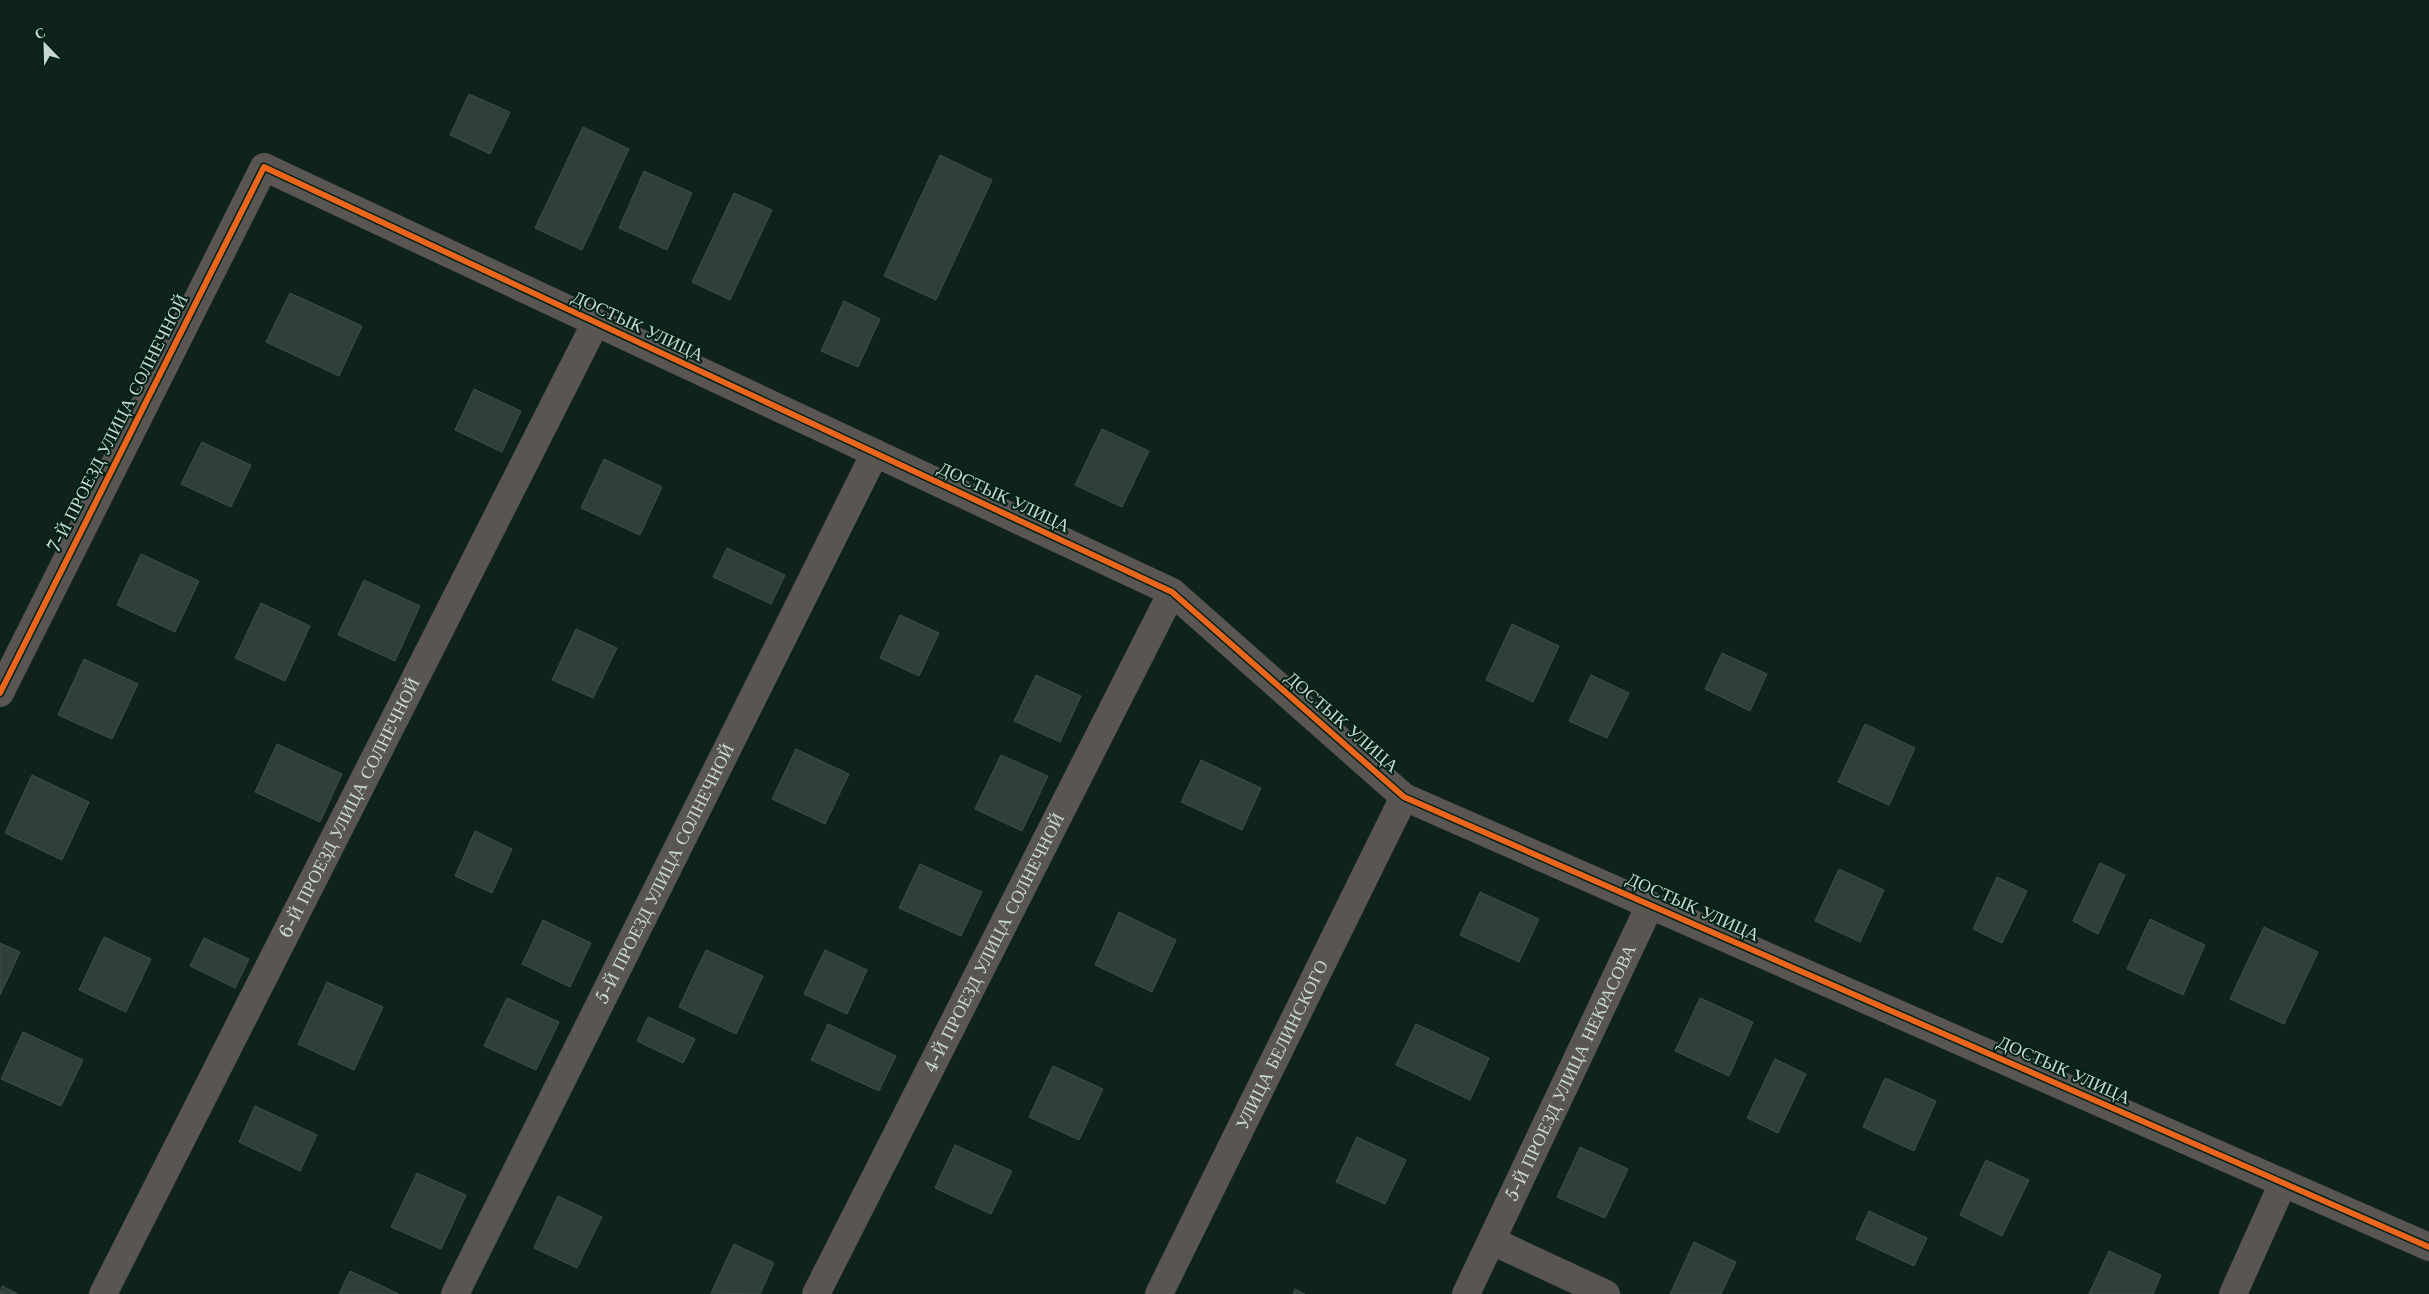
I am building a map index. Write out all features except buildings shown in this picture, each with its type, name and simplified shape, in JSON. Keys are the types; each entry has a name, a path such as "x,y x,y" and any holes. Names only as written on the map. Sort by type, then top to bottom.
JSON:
{"street":[{"name":"ДОСТЫК УЛИЦА","path":"264,167 1172,592 1404,797 2429,1247"},
{"name":"7-Й ПРОЕЗД УЛИЦА СОЛНЕЧНОЙ","path":"0,693 264,167"},
{"name":"6-Й ПРОЕЗД УЛИЦА СОЛНЕЧНОЙ","path":"103,1294 596,322"},
{"name":"5-Й ПРОЕЗД УЛИЦА СОЛНЕЧНОЙ","path":"455,1294 875,453"},
{"name":"4-Й ПРОЕЗД УЛИЦА СОЛНЕЧНОЙ","path":"816,1294 1172,592"},
{"name":"УЛИЦА БЕЛИНСКОГО","path":"1159,1294 1404,797"},
{"name":"5-Й ПРОЕЗД УЛИЦА НЕКРАСОВА","path":"1466,1294 1650,905"},
{"path":"2233,1294 2283,1183"},
{"path":"1492,1241 1606,1294"}],"cycle path":[{"path":"0,693 264,167 1172,592 1404,797 2429,1247"}]}
